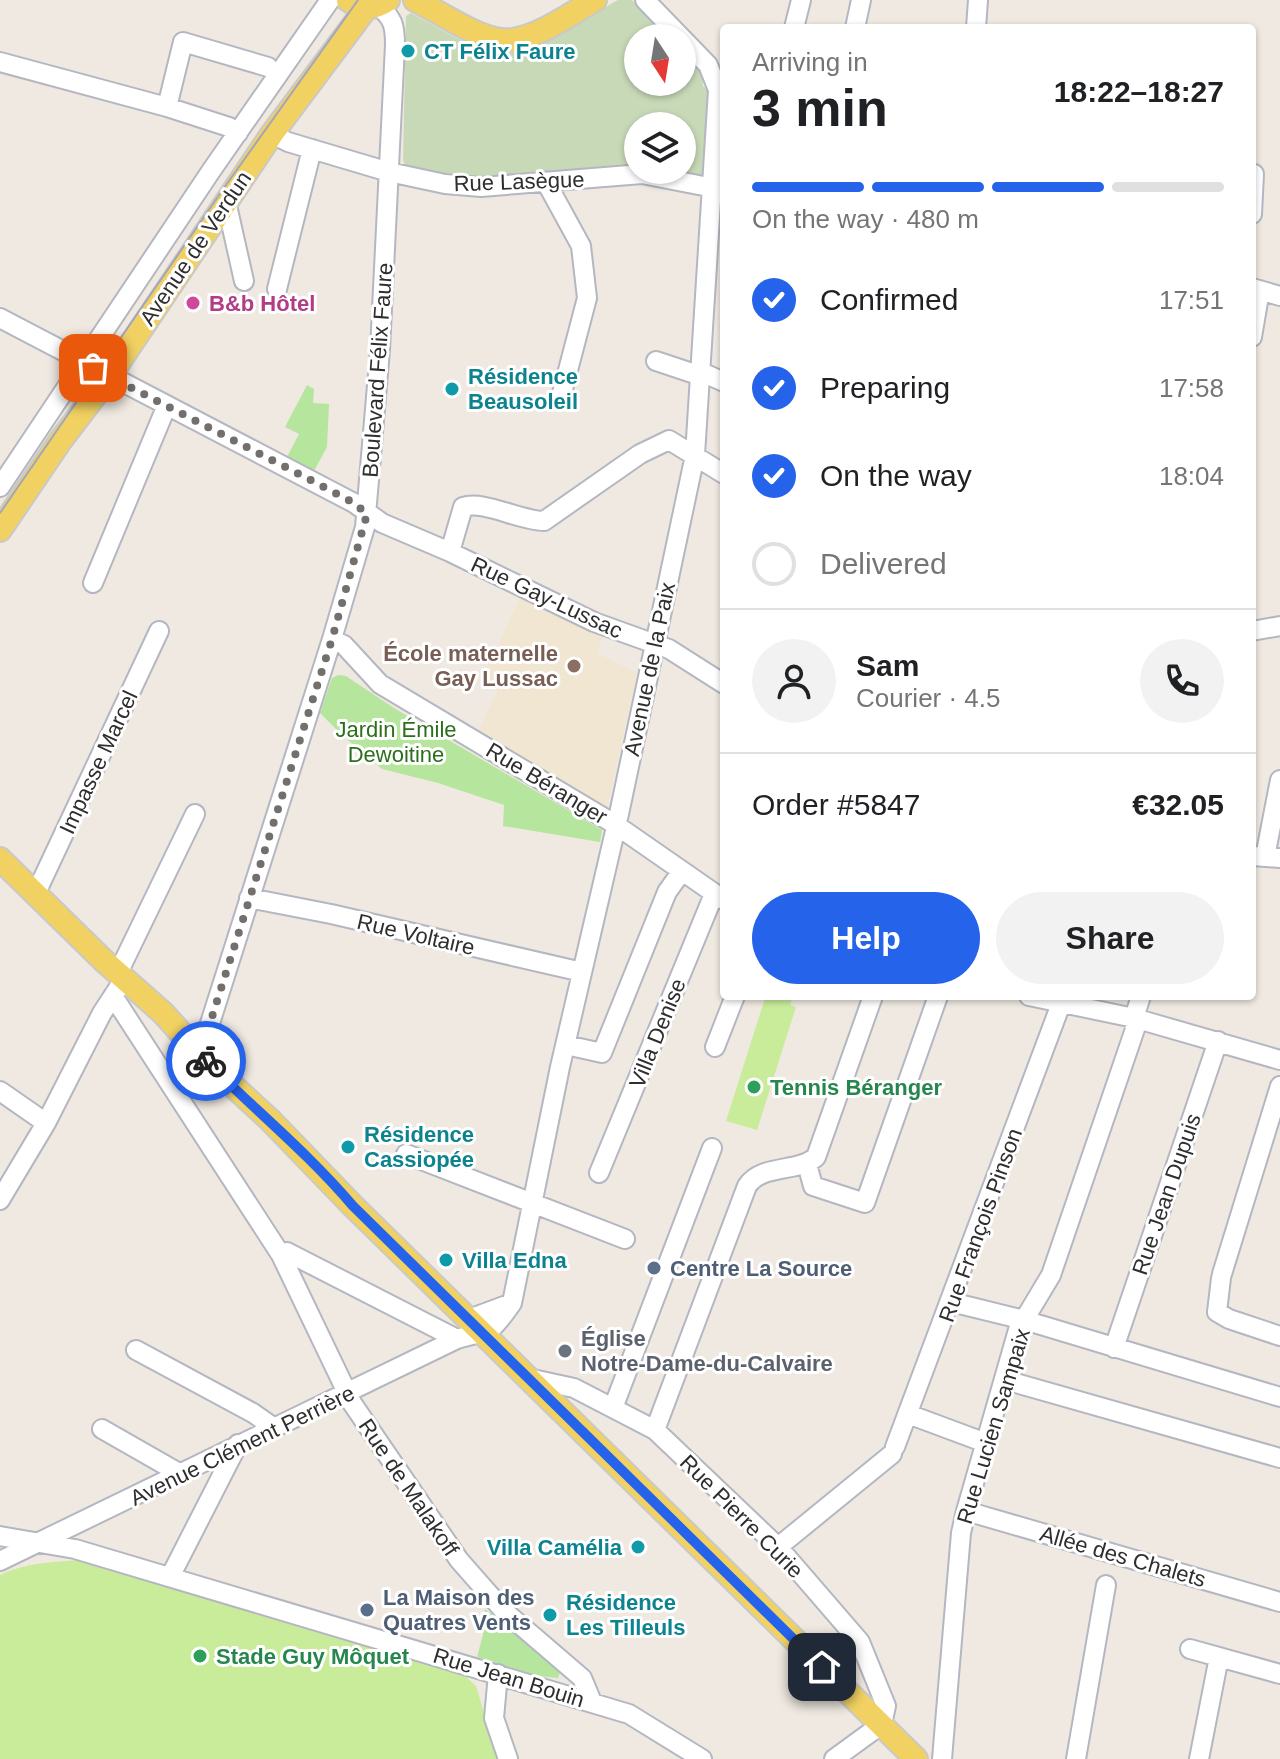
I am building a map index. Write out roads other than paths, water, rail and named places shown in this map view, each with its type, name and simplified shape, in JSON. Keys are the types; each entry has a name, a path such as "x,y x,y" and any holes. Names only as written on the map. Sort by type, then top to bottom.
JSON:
{"main road":[{"path":"415,0 478,32 496,39 510,40 544,29 595,0"},
{"name":"Avenue de Verdun","path":"0,530 61,440 109,377 272,134 370,3"},
{"path":"0,859 36,893 117,987 163,1013 196,1051 281,1131 353,1206 916,1759"}],"street":[{"name":"Avenue de Verdun","path":"0,487 330,0"},
{"name":"Avenue de la Paix","path":"477,1327 497,1325 512,1303 695,455 699,373 718,189 718,105 713,72 645,0"},
{"path":"795,24 801,0"},
{"path":"856,24 861,0"},
{"path":"976,24 978,0"},
{"name":"Boulevard Félix Faure","path":"196,1051 205,1039 332,639 367,514 380,350 395,26 391,16 370,3"},
{"path":"167,107 183,42 268,67"},
{"path":"0,62 167,107 229,127 238,133"},
{"name":"Rue Lasègue","path":"272,134 389,172 445,184 481,187 642,174 718,189"},
{"path":"277,289 312,149"},
{"path":"546,182 581,246 587,298 562,393"},
{"path":"226,201 244,281"},
{"path":"1256,289 1280,296"},
{"name":"Rue Gay-Lussac","path":"0,318 354,503 367,514 594,622 669,649 720,681"},
{"path":"656,361 720,381"},
{"path":"93,583 167,405"},
{"path":"450,552 460,512 468,505 544,521 640,454 669,440 720,471"},
{"path":"1256,630 1280,626"},
{"name":"Impasse Marcel","path":"36,893 159,631"},
{"name":"Rue Béranger","path":"332,639 344,645 380,684 616,825 719,897"},
{"path":"1266,857 1280,780"},
{"path":"0,1200 46,1123 117,987 195,814"},
{"path":"566,1045 602,1053 667,892 682,871"},
{"name":"Villa Denise","path":"599,1173 719,897"},
{"name":"Rue Voltaire","path":"249,898 582,972"},
{"name":"Rue de Malakoff","path":"117,987 281,1255 347,1393 459,1560 504,1611 582,1678 592,1702"},
{"path":"715,1047 733,1000"},
{"path":"655,1430 747,1186 759,1175 807,1164 816,1157 872,1000"},
{"path":"807,1164 813,1186 865,1203 937,1000"},
{"path":"1055,1000 1134,1018 1280,1060"},
{"name":"Rue Lucien Sampaix","path":"942,1759 961,1533 966,1511 1018,1330 1051,1275 1135,1029 1134,1018 1140,1000"},
{"name":"Rue François Pinson","path":"778,1547 894,1451 1062,1001"},
{"name":"Rue Jean Dupuis","path":"1114,1348 1218,1041"},
{"path":"1280,1086 1222,1276 1217,1312 1280,1336"},
{"path":"0,1091 46,1123"},
{"path":"613,1408 712,1148"},
{"path":"406,1154 625,1239"},
{"path":"281,1255 287,1252 457,1339"},
{"path":"951,1302 1024,1320 1280,1397"},
{"name":"Avenue Clément Perrière","path":"0,1561 477,1327"},
{"path":"136,1350 253,1413 273,1427"},
{"name":"Rue Pierre Curie","path":"528,1378 574,1388 655,1430 778,1547 860,1642 886,1706 882,1724"},
{"path":"1005,1380 1280,1458"},
{"path":"908,1414 986,1443"},
{"path":"102,1429 179,1473"},
{"path":"170,1577 238,1444"},
{"name":"Allée des Chalets","path":"966,1511 1280,1602"},
{"name":"Rue Jean Bouin","path":"0,1536 75,1549 592,1702 629,1714 702,1759"},
{"path":"1076,1759 1106,1585"},
{"path":"1190,1649 1280,1674"},
{"path":"1199,1759 1219,1657"},
{"path":"498,1674 494,1718 508,1759"},
{"path":"834,1759 882,1724"}],"tram line":[{"path":"0,513 358,0"}],"place":[{"name":"CT Félix Faure","path":"408,51"},
{"name":"B&b Hôtel","path":"193,303"},
{"name":"Résidence Beausoleil","path":"452,389"},
{"name":"École maternelle Gay Lussac","path":"574,666"},
{"name":"Tennis Béranger","path":"754,1087"},
{"name":"Résidence Cassiopée","path":"348,1147"},
{"name":"Villa Edna","path":"446,1260"},
{"name":"Centre La Source","path":"654,1268"},
{"name":"Église Notre-Dame-du-Calvaire","path":"565,1351"},
{"name":"Villa Camélia","path":"638,1547"},
{"name":"La Maison des Quatres Vents","path":"367,1610"},
{"name":"Résidence Les Tilleuls","path":"550,1615"},
{"name":"Stade Guy Môquet","path":"200,1656"}],"park label":[{"name":"Jardin Émile Dewoitine","path":"396,742"}]}
